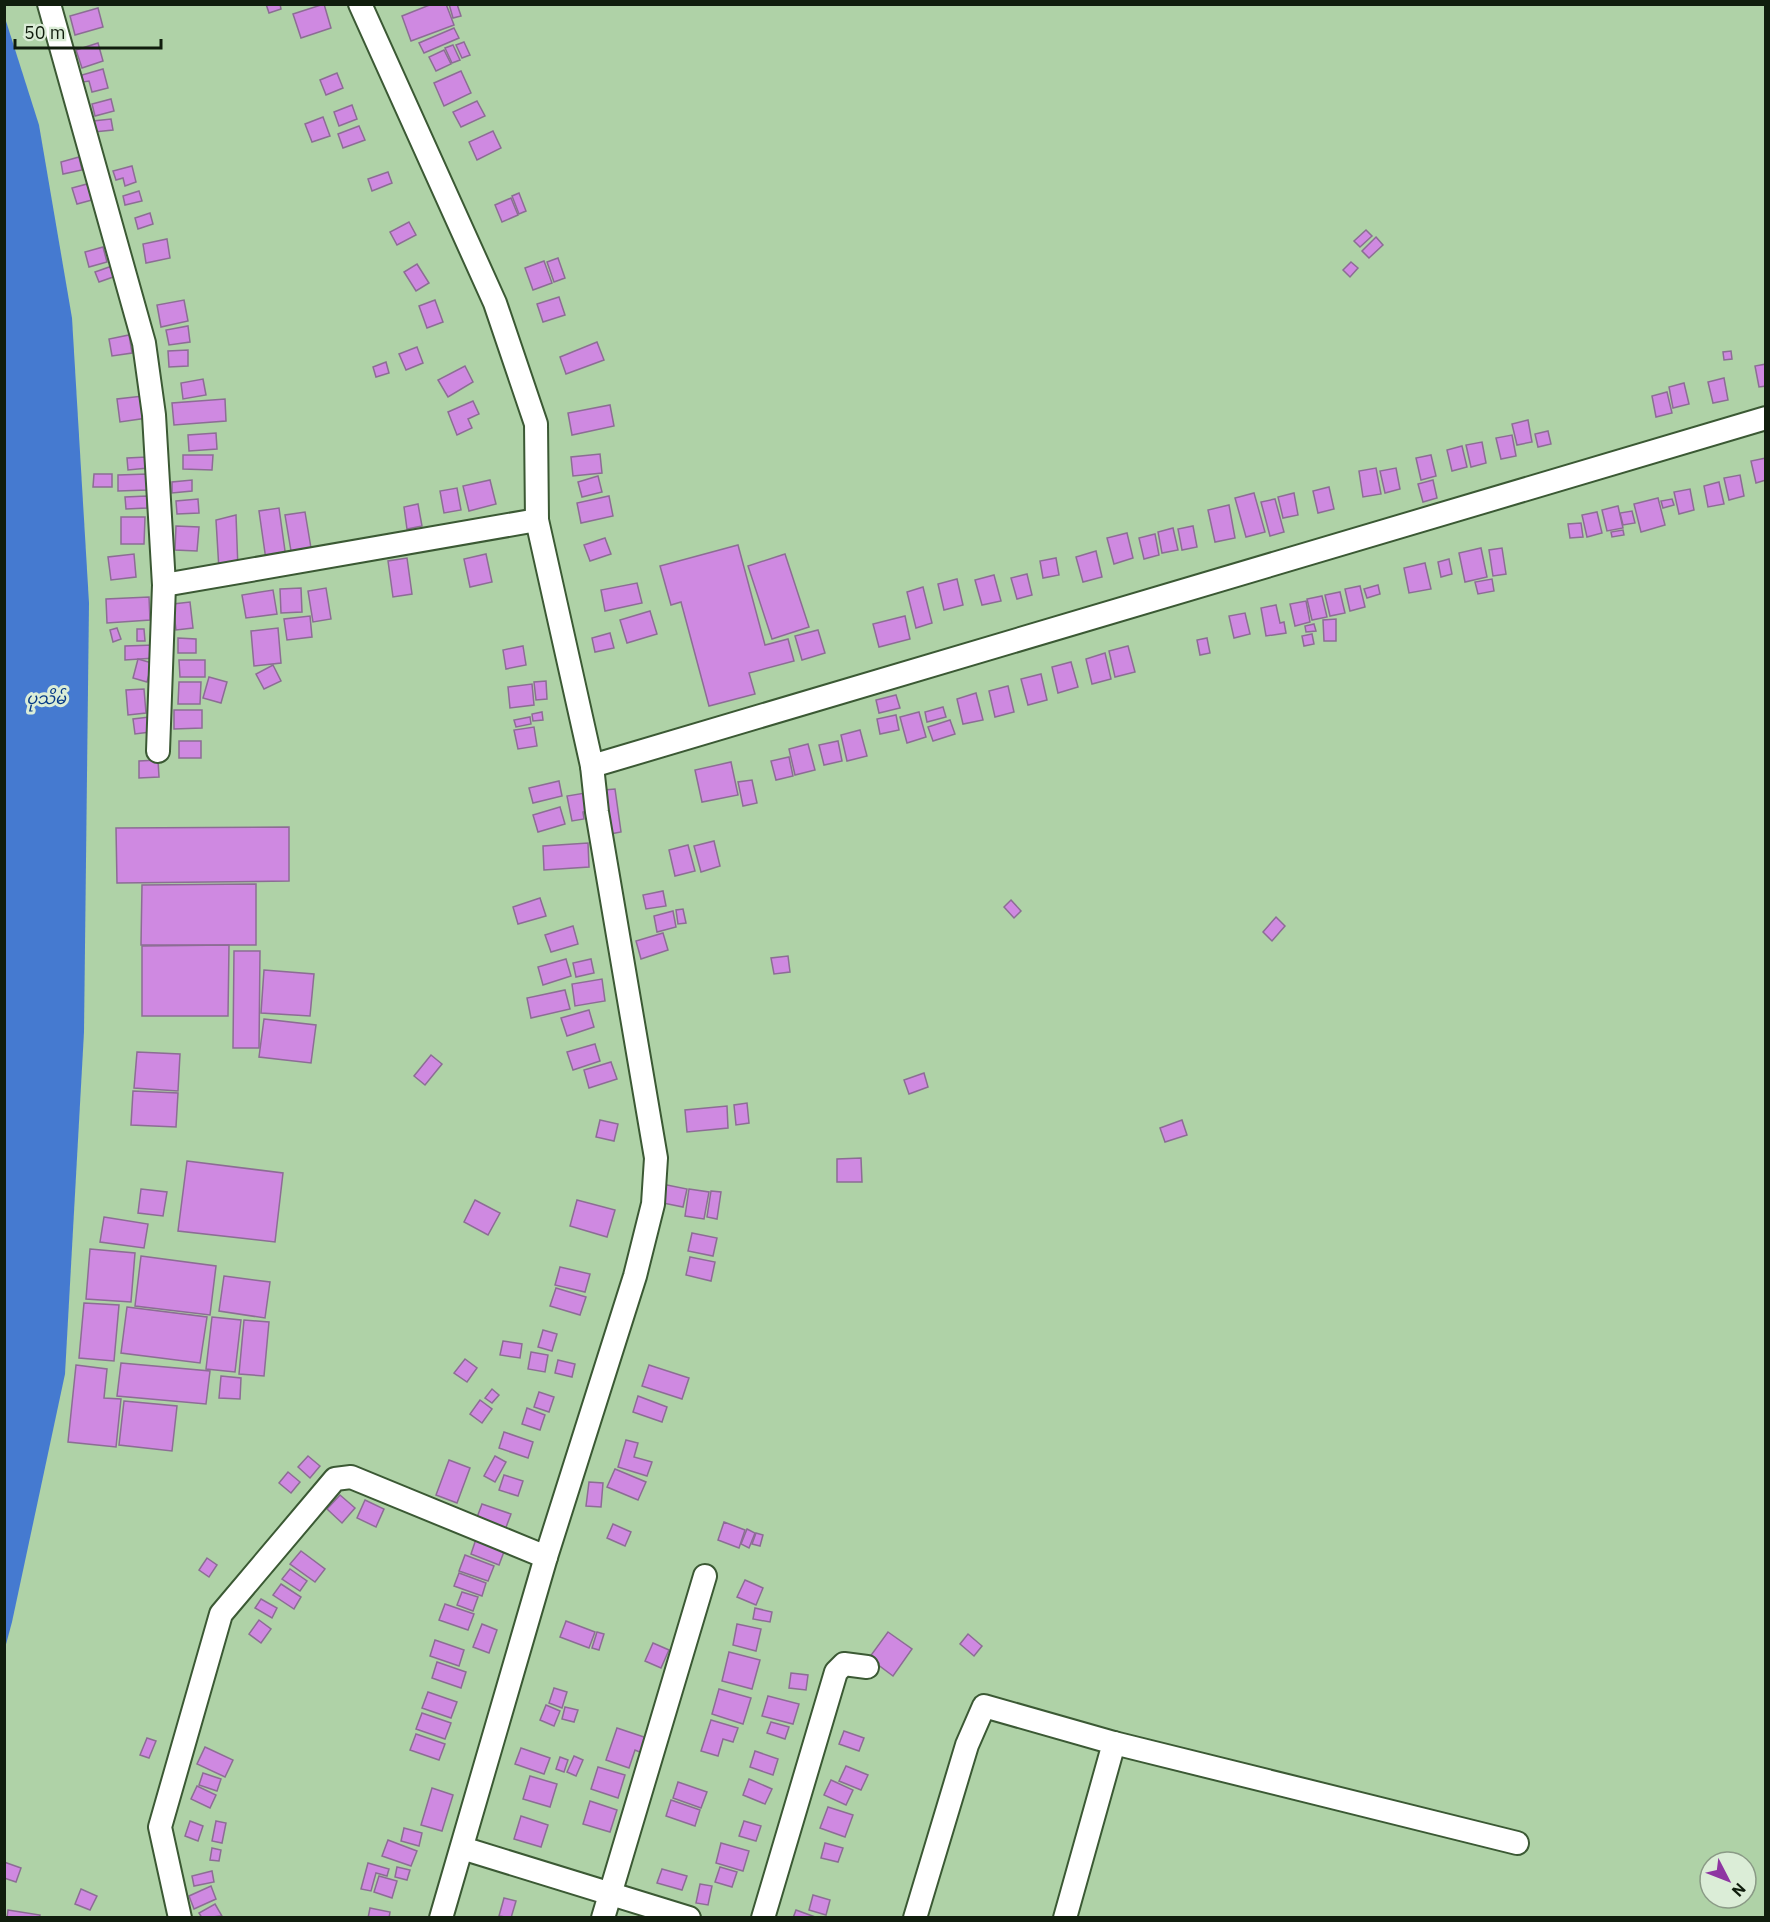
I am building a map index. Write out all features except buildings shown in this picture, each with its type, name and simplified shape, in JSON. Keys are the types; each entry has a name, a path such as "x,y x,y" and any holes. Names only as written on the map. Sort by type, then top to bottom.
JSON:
{"street":[{"path":"50,4 144,342 154,415 164,585 158,751"},
{"path":"360,4 495,303 536,424 537,520 592,766 597,812 656,1158 653,1204 635,1276 546,1557 441,1917"},
{"path":"592,766 1766,418"},
{"path":"164,585 537,520"},
{"path":"180,1917 160,1827 221,1614 335,1479 351,1477 546,1557"},
{"path":"603,1917 705,1576"},
{"path":"763,1917 836,1672 844,1664 867,1667"},
{"path":"915,1917 967,1745 984,1706 1114,1743 1517,1843"},
{"path":"1065,1917 1114,1743"},
{"path":"462,1848 689,1917"}],"water":[{"name":"ပုသိမ်","path":"5,18 39,125 72,318 89,603 84,1032 65,1374 5,1648"}]}
